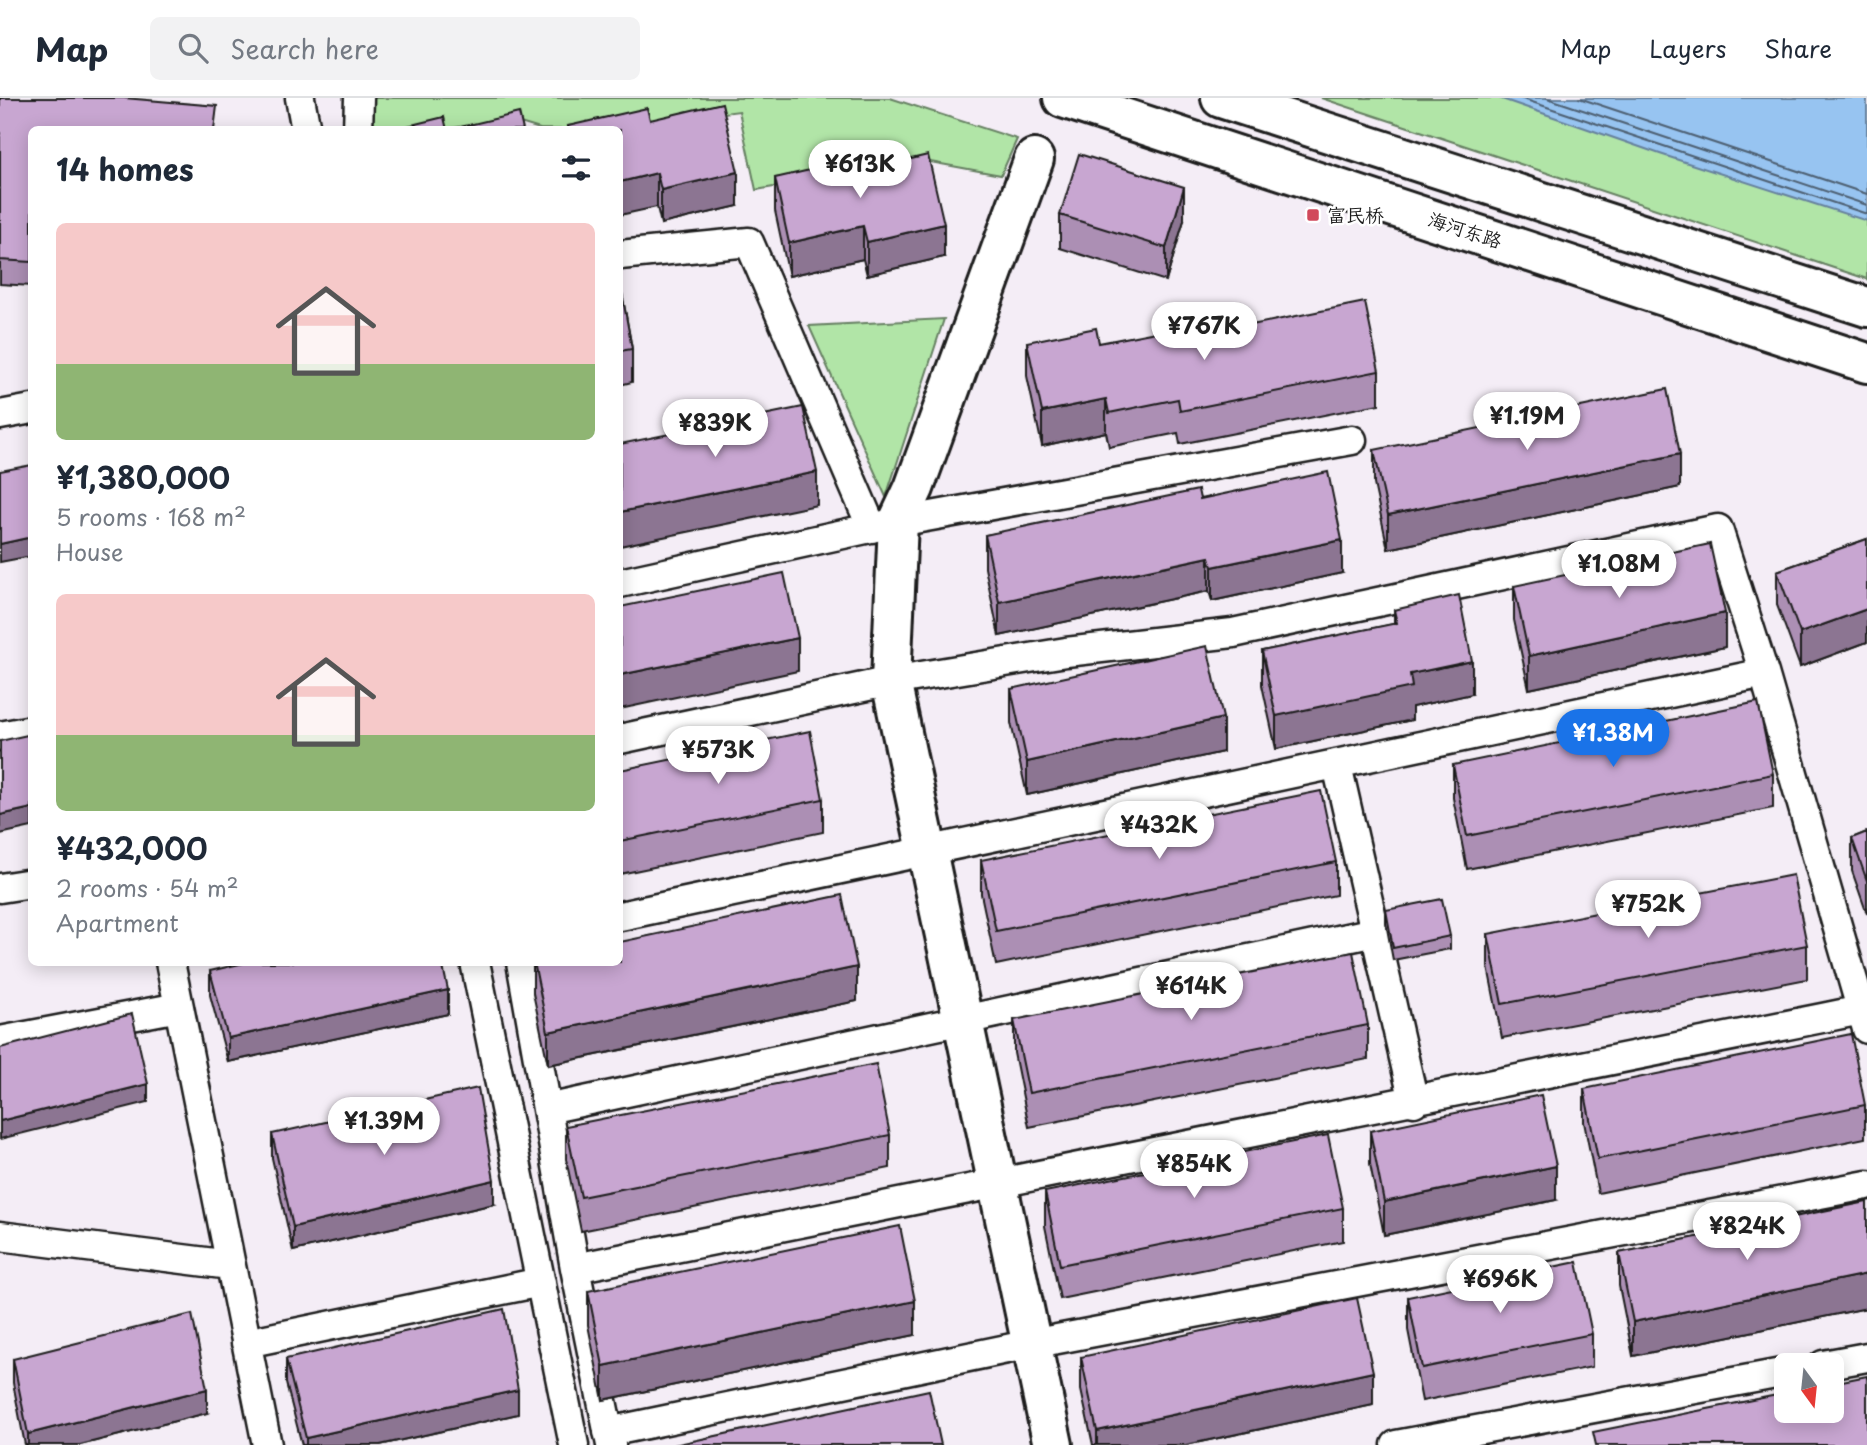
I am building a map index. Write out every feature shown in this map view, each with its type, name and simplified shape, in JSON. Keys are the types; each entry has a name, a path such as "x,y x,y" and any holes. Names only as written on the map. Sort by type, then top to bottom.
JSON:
{"main road":[{"name":"海河东路","path":"1063,98 1867,362"},
{"path":"1221,98 1867,307"},
{"path":"1034,159 914,488 885,525 891,681 1052,1445"}],"street":[{"path":"300,98 305,126"},
{"path":"358,126 359,98"},
{"path":"623,255 749,242 885,525"},
{"path":"0,415 28,410"},
{"path":"623,582 885,525 1352,440"},
{"path":"575,1268 997,1182 1864,1020 1764,673 1718,529 1233,632 1066,652 891,681 623,738"},
{"path":"623,915 1764,673"},
{"path":"0,736 28,731"},
{"path":"1337,765 1414,1102"},
{"path":"0,888 28,884"},
{"path":"547,1109 1375,932"},
{"path":"171,966 267,1445"},
{"path":"476,966 574,1445"},
{"path":"522,966 575,1268 610,1438 1031,1343 1867,1185"},
{"path":"0,1041 179,1007"},
{"path":"0,1236 230,1265"},
{"path":"246,1343 541,1282"},
{"path":"1844,1361 1867,1357"},
{"path":"1396,1445 1490,1436 1774,1375"}],"green space":[{"path":"353,98 890,98 1017,139 1001,175 925,161 756,190 739,111 621,126 530,126 510,120 466,126 356,126"},
{"path":"1321,98 1867,98 1867,279"},
{"path":"944,319 886,497 809,326"}],"water":[{"path":"1499,98 1867,98 1867,221 1660,154"}],"building":[{"path":"0,98 124,98 217,106 214,126 28,126 28,262 0,260"},
{"path":"722,103 738,172 661,190 657,173 623,181 623,126 568,126 647,108 650,120"},
{"path":"519,113 522,126 465,126"},
{"path":"444,117 446,126 407,126"},
{"path":"1079,154 1184,187 1166,248 1060,215"},
{"path":"928,155 944,224 867,242 863,226 789,243 775,178 854,160 856,172"},
{"path":"623,299 632,349 623,350"},
{"path":"1365,302 1379,371 1180,411 1178,399 1109,413 1106,399 1042,412 1027,342 1096,328 1099,343 1166,330 1168,342"},
{"path":"1667,389 1680,454 1388,515 1374,450"},
{"path":"803,407 817,472 623,511 623,443"},
{"path":"28,466 28,538 0,544 0,471"},
{"path":"1328,472 1342,540 1212,567 1209,557 999,602 985,535 1198,490 1200,499"},
{"path":"1867,539 1867,609 1800,633 1777,571"},
{"path":"1710,544 1725,613 1529,656 1514,586"},
{"path":"784,573 798,638 623,674 623,606"},
{"path":"1459,595 1472,661 1410,674 1412,687 1276,716 1262,651 1397,623 1394,610"},
{"path":"1207,646 1223,718 1027,762 1011,689"},
{"path":"1758,702 1773,774 1467,836 1453,765"},
{"path":"810,731 823,799 623,840 623,769"},
{"path":"28,735 28,809 0,815 0,741"},
{"path":"1321,791 1336,862 996,931 981,860"},
{"path":"1867,832 1867,881 1852,838"},
{"path":"1793,875 1807,945 1502,1004 1488,934"},
{"path":"842,895 857,967 548,1032 535,966 623,966 623,941"},
{"path":"1442,899 1450,936 1393,948 1386,910"},
{"path":"1353,952 1368,1025 1029,1093 1014,1020"},
{"path":"231,966 443,966 448,990 228,1038 210,971"},
{"path":"132,1014 148,1084 0,1121 0,1048"},
{"path":"1851,1034 1865,1105 1598,1159 1584,1089"},
{"path":"876,1064 890,1135 581,1197 566,1126"},
{"path":"478,1088 494,1180 293,1227 272,1134"},
{"path":"1541,1095 1556,1166 1384,1202 1370,1131"},
{"path":"1328,1135 1343,1208 1060,1265 1045,1192"},
{"path":"1867,1202 1867,1274 1633,1322 1619,1253"},
{"path":"900,1226 915,1301 603,1366 588,1291"},
{"path":"1577,1262 1592,1334 1422,1368 1408,1297"},
{"path":"1357,1298 1373,1372 1097,1431 1081,1357"},
{"path":"504,1309 518,1390 306,1438 286,1359"},
{"path":"192,1314 207,1389 28,1434 13,1359"},
{"path":"1867,1376 1867,1445 1596,1445 1593,1432 1774,1396 1774,1423 1844,1423 1844,1381"},
{"path":"929,1390 941,1445 674,1445"}],"place":[{"name":"富民桥","path":"1313,215"}]}
